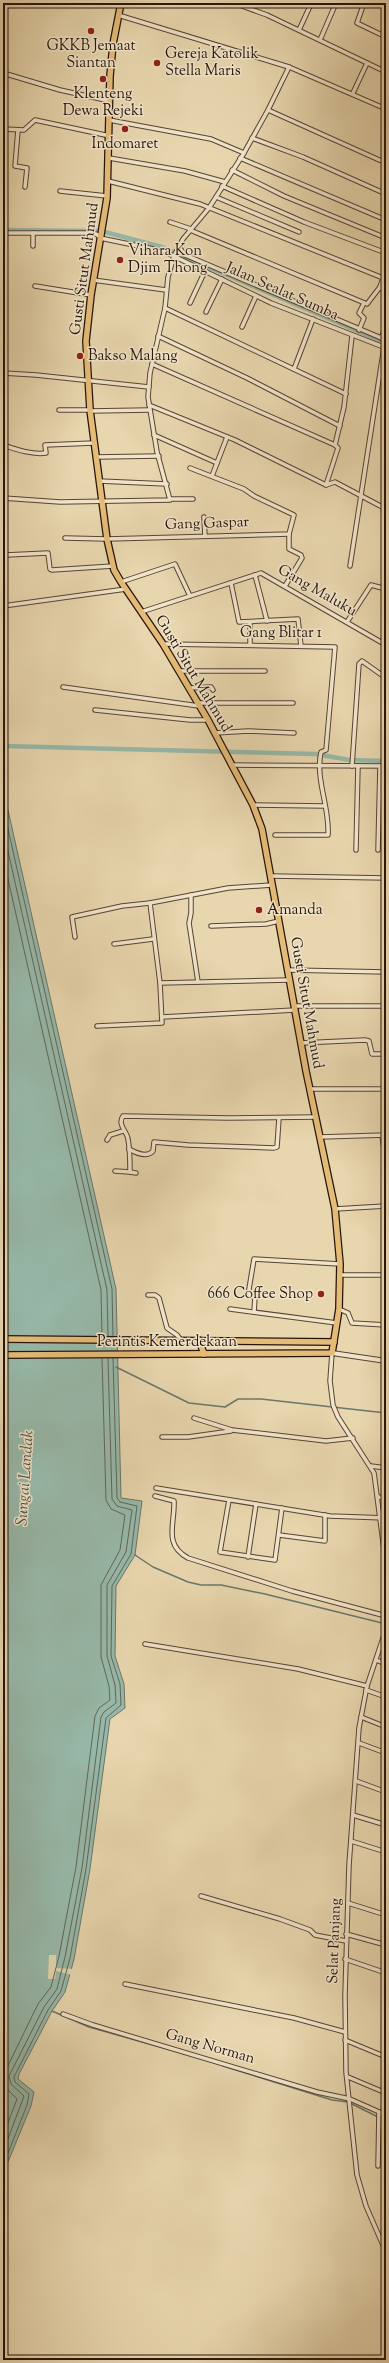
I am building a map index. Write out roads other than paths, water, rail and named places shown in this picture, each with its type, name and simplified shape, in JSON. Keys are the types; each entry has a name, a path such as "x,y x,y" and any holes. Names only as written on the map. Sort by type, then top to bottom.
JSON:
{"highway":[{"name":"Gusti Situt Mahmud","path":"121,3 113,44 107,196 93,280 86,341 90,411 101,502 113,566 120,582 163,644 208,720 253,805 262,829 315,1117 335,1209 340,1275 339,1309 332,1354"},
{"path":"3,1339 180,1339 334,1342"},
{"path":"199,1340 204,1354"},
{"name":"Perintis Kemerdekaan","path":"3,1355 332,1354"}],"street":[{"path":"3,12 6,3"},
{"path":"234,3 266,15 386,72"},
{"path":"299,30 311,4 308,3"},
{"path":"320,40 336,3"},
{"path":"364,3 356,23 382,36"},
{"path":"118,15 290,67 353,93 386,109"},
{"path":"353,93 368,63"},
{"path":"170,499 149,410 149,387 152,364 165,308 166,290 174,256 190,229 209,208 244,153 290,67"},
{"path":"3,73 60,90 110,101"},
{"path":"268,110 386,164"},
{"path":"3,129 18,130 27,128 35,120 110,136"},
{"path":"110,120 211,139 244,153"},
{"path":"18,130 15,167 27,168 25,187"},
{"path":"252,138 303,157 386,194"},
{"path":"109,158 185,171 225,182"},
{"path":"240,158 386,220"},
{"path":"232,170 284,196 386,238"},
{"path":"108,181 209,208 384,277 380,287 367,304 190,229 170,222"},
{"path":"222,186 304,222 386,252"},
{"path":"60,191 107,196"},
{"path":"216,197 300,232"},
{"path":"33,233 33,246"},
{"name":"Jalan Sealat Sumba","path":"3,234 88,233 163,251 256,296 352,336 385,348"},
{"path":"179,248 185,255 359,330 386,340"},
{"path":"3,250 5,263 3,264"},
{"path":"190,303 205,271"},
{"path":"206,312 222,279"},
{"path":"93,280 166,290"},
{"path":"35,286 91,295"},
{"path":"380,287 386,292"},
{"path":"242,326 256,296"},
{"path":"359,330 364,318 360,313 364,303"},
{"path":"165,308 346,394"},
{"path":"294,369 313,319"},
{"path":"381,338 386,327"},
{"path":"158,336 247,378 340,426"},
{"path":"335,445 346,394 352,336"},
{"path":"350,566 385,348"},
{"path":"152,364 335,445 338,448 326,485"},
{"path":"3,373 149,387"},
{"path":"149,405 227,437 326,485 335,482 386,508"},
{"path":"59,410 149,410"},
{"path":"154,434 217,463"},
{"path":"212,476 227,437"},
{"path":"3,445 28,453 46,453 45,446 94,443"},
{"path":"96,457 159,456"},
{"path":"190,468 244,489 254,496 294,517 289,534 289,549 302,558 285,586"},
{"path":"99,481 167,484"},
{"path":"113,566 52,570 50,569 48,553 3,554 3,498 44,502 167,501 170,499 193,499"},
{"path":"204,517 205,536"},
{"name":"Gang Gaspar","path":"65,538 107,539 289,534"},
{"path":"120,582 175,564 190,596"},
{"name":"Gang Maluku","path":"142,612 255,575 265,574 386,645"},
{"path":"255,575 267,621"},
{"path":"231,584 239,622 250,623 298,619 301,646"},
{"path":"347,622 371,585 386,589"},
{"path":"3,606 126,590"},
{"path":"250,623 250,645"},
{"name":"Gang Blitar 1","path":"163,644 335,647 326,750 320,753 320,766"},
{"path":"352,765 359,664 362,661 386,678"},
{"path":"179,671 265,671"},
{"path":"188,688 211,686 213,690"},
{"path":"63,687 198,705 293,703"},
{"path":"95,710 187,720 208,720"},
{"path":"215,733 248,731 294,733"},
{"path":"230,762 320,766 386,766"},
{"path":"275,835 328,836 320,766"},
{"path":"356,850 358,766"},
{"path":"378,850 380,766"},
{"path":"253,805 324,806"},
{"path":"271,876 386,878"},
{"path":"75,937 72,917 122,906 150,904 234,888 272,885"},
{"path":"191,895 191,913 189,923 198,982"},
{"path":"97,1026 164,1024 150,904"},
{"path":"211,926 266,924 279,921"},
{"path":"114,944 153,939"},
{"path":"288,970 386,972"},
{"path":"160,983 290,980"},
{"path":"162,1017 295,1008 386,1006"},
{"path":"301,1043 365,1040 369,1041 372,1054 386,1054"},
{"path":"310,1089 386,1089"},
{"path":"130,1172 128,1139 123,1130 121,1121 123,1116 315,1117"},
{"path":"129,1149 145,1154 153,1152 153,1142 274,1148 276,1147 279,1118"},
{"path":"107,1140 110,1134 123,1130"},
{"path":"319,1137 384,1135 386,1164"},
{"path":"115,1171 136,1173"},
{"path":"335,1209 386,1206"},
{"path":"254,1312 255,1297 248,1295 254,1259 340,1264"},
{"path":"340,1275 386,1275"},
{"path":"148,1295 155,1295 159,1298 167,1328 177,1334 180,1339"},
{"path":"230,1309 337,1323"},
{"path":"339,1309 348,1313 352,1324 386,1325"},
{"path":"386,1361 332,1354 330,1381 333,1405 338,1416 371,1466 376,1480 380,1517 384,1535 386,1564"},
{"path":"194,1418 232,1430 326,1441 353,1438"},
{"path":"162,1437 188,1437 232,1430"},
{"path":"371,1466 386,1468"},
{"path":"156,1488 325,1515 350,1518 386,1518"},
{"path":"155,1496 174,1501 173,1544 179,1554 292,1591 386,1616"},
{"path":"378,1497 386,1498"},
{"path":"229,1500 220,1552 248,1557 275,1560 282,1508"},
{"path":"248,1557 256,1504"},
{"path":"279,1535 325,1541 325,1515"},
{"name":"Selat Panjang","path":"386,1629 367,1688 361,1717 350,1841 345,1959 345,2040 357,2175 366,2206 386,2252"},
{"path":"145,1644 298,1669 367,1688 386,1697"},
{"path":"376,1660 386,1664"},
{"path":"361,1717 386,1727"},
{"path":"359,1743 386,1753"},
{"path":"356,1781 386,1792"},
{"path":"353,1815 386,1825"},
{"path":"350,1841 386,1852"},
{"path":"201,1896 280,1919 310,1930 314,1935 346,1941"},
{"path":"348,1904 386,1914"},
{"path":"346,1934 386,1945"},
{"path":"345,1959 386,1973"},
{"path":"125,1984 294,2018 345,2032"},
{"name":"Gang Norman","path":"63,2014 93,2025 317,2092 350,2100 379,2115 386,2115"},
{"path":"345,2040 386,2057"},
{"path":"348,2077 386,2093"},
{"path":"378,2166 379,2115"}],"water":[{"name":"Sungai Landak","path":"3,788 116,1289 121,1498 142,1501 135,1555 116,1586 115,1656 124,1684 125,1708 110,1719 90,1869 74,1959 65,1992 52,2011 19,2074 18,2079 34,2092 31,2106 3,2174"}],"waterway":[{"path":"3,230 101,231 162,247 386,343"},
{"path":"3,746 315,754 350,760 386,761"},
{"path":"116,1367 189,1403 225,1407 238,1399 261,1399 386,1413"},
{"path":"135,1555 153,1567 188,1582 201,1585 221,1585 265,1594 386,1624"},
{"path":"52,2011 89,2027 199,2058"},
{"path":"223,2066 332,2100 348,2102 386,2121"}],"place":[{"name":"GKKB Jemaat Siantan","path":"91,31"},
{"name":"Gereja Katolik Stella Maris","path":"157,63"},
{"name":"Klenteng Dewa Rejeki","path":"103,79"},
{"name":"Indomaret","path":"125,129"},
{"name":"Vihara Kon Djim Thong","path":"120,260"},
{"name":"Bakso Malang","path":"80,356"},
{"name":"Amanda","path":"259,910"},
{"name":"666 Coffee Shop","path":"321,1294"}]}
